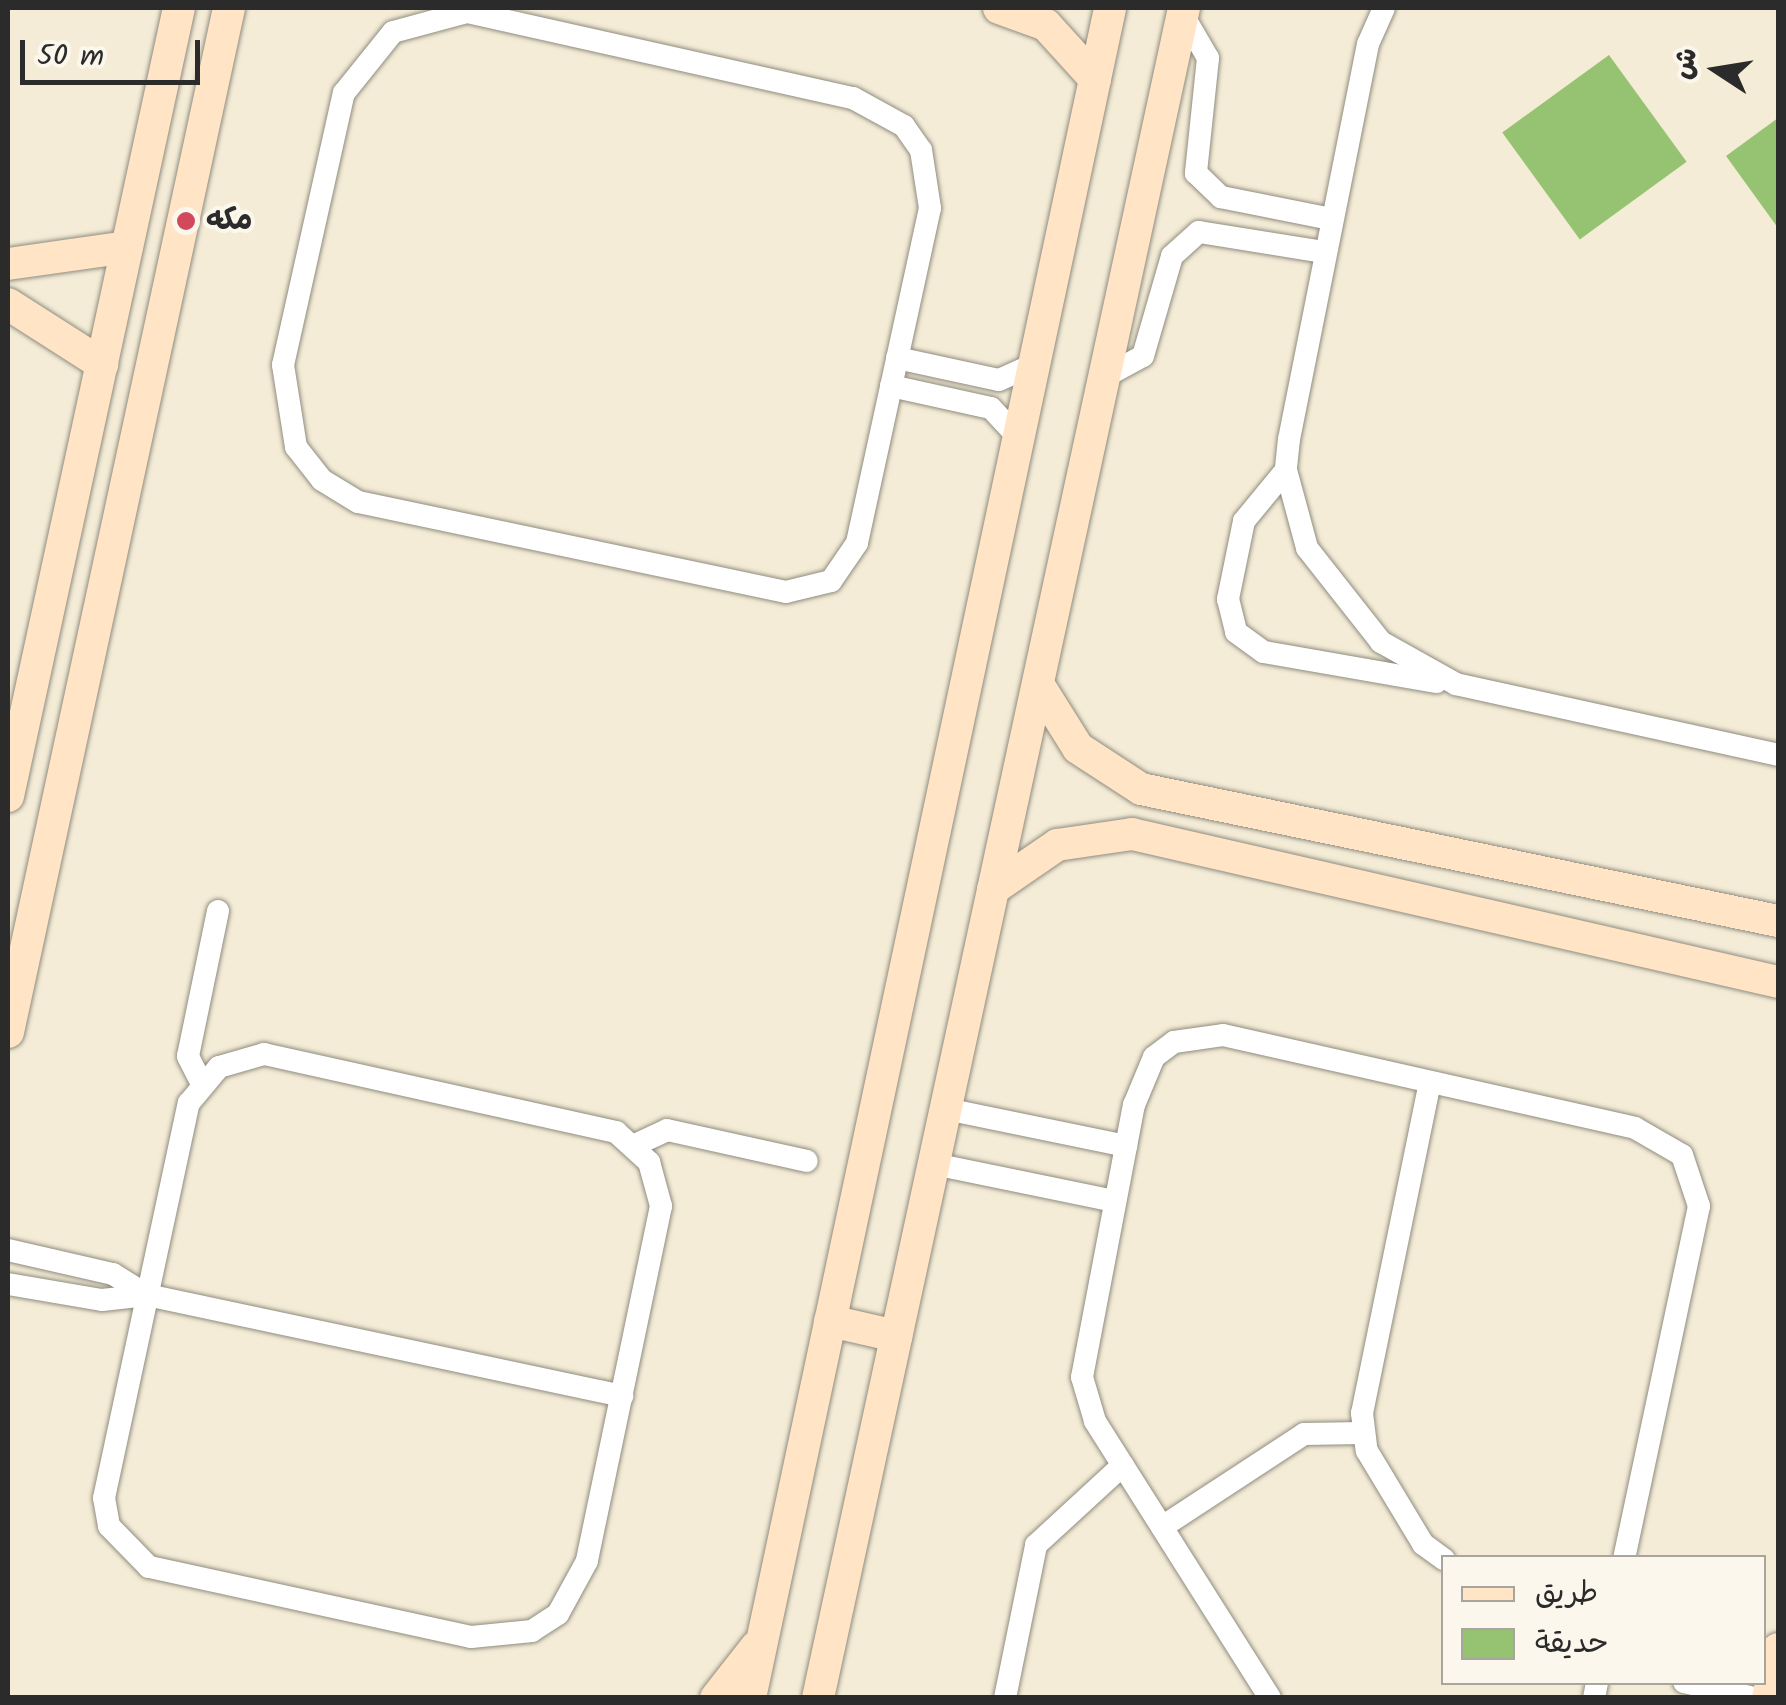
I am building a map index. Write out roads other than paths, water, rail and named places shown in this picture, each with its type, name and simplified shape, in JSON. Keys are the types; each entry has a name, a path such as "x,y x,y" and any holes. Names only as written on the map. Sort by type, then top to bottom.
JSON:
{"street":[{"path":"8,796 179,8"},
{"path":"8,1032 229,8"},
{"path":"999,8 1046,25 1094,79"},
{"path":"750,1698 1110,8"},
{"path":"1384,8 1368,44 1331,218 1286,470 1307,548 1352,614 1456,684"},
{"path":"1183,11 1208,58 1196,173 1222,197 1331,218"},
{"path":"818,1698 1183,11"},
{"path":"467,12 880,108 904,126 929,178 897,358 857,543 840,573 810,591 358,502 322,480 296,447 283,407 283,365 344,93 392,32 467,12"},
{"path":"1104,377 1143,356 1172,256 1199,232 1324,252"},
{"path":"8,264 127,247"},
{"path":"8,304 102,364"},
{"path":"897,358 998,380 1035,364"},
{"path":"891,386 991,408 1018,438"},
{"path":"1286,470 1244,521 1228,599 1236,632 1264,652 1456,684 1778,755"},
{"path":"1038,684 1078,748 1142,789 1778,921"},
{"path":"17,754 66,764"},
{"path":"994,888 1057,845 1132,834 1778,982"},
{"path":"202,1082 188,1056 218,912"},
{"path":"1270,1698 1095,1422 1082,1376 1126,1146 1154,1057 1198,1034 1430,1082 1661,1137 1695,1179 1699,1206 1625,1555"},
{"path":"264,1054 616,1132 635,1145 661,1206 622,1396 577,1590 532,1631 471,1637 148,1567 125,1550 104,1498 189,1103 202,1082 219,1066 264,1054"},
{"path":"1430,1082 1362,1432 1423,1544 1441,1557"},
{"path":"946,1108 1126,1146"},
{"path":"635,1145 667,1130 807,1161"},
{"path":"934,1164 1114,1201"},
{"path":"8,1250 112,1274 147,1295"},
{"path":"8,1284 102,1300 147,1295 622,1396"},
{"path":"830,1321 896,1336"},
{"path":"1162,1527 1304,1434 1362,1432"},
{"path":"1004,1698 1036,1545 1123,1465"},
{"path":"716,1698 765,1636"},
{"path":"1768,1698 1778,1649"},
{"path":"1697,1685 1754,1698"}],"place":[{"name":"مكه","path":"186,221"}]}
